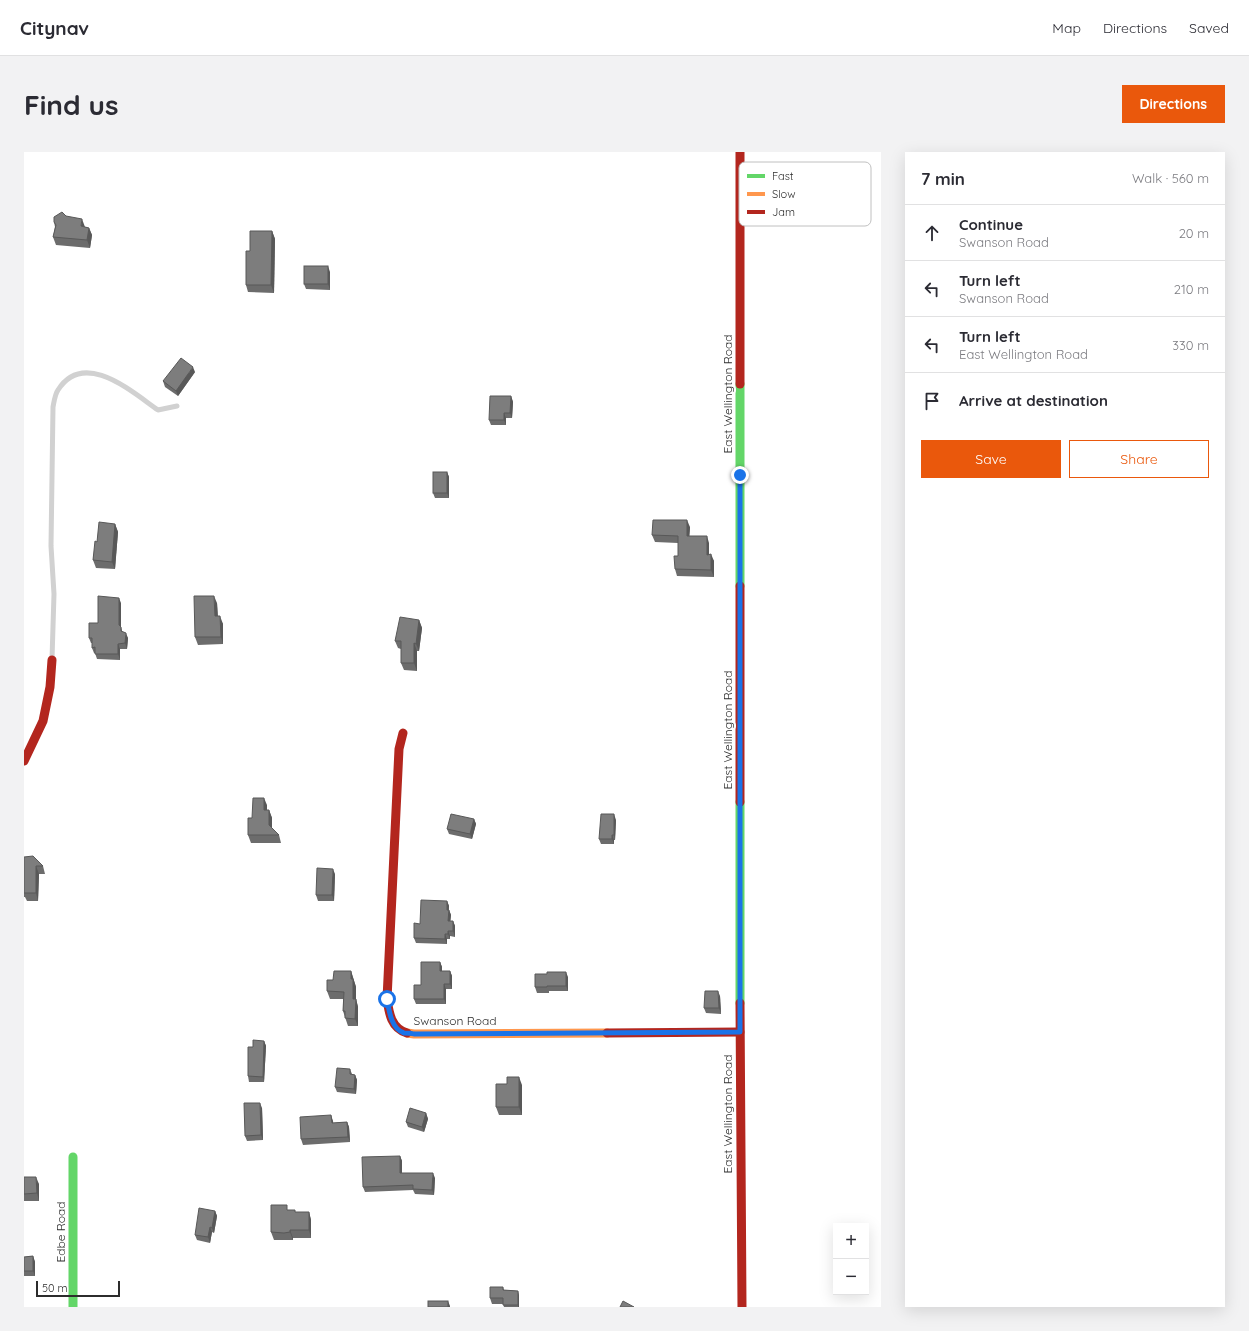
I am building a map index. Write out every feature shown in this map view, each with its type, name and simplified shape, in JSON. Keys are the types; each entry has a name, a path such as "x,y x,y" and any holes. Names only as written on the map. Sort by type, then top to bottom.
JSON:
{"street":[{"name":"East Wellington Road","path":"740,226 740,1032 742,1307"},
{"path":"24,761 43,721 50,687 52,660"},
{"name":"Swanson Road","path":"403,733 399,749 387,999 392,1020 394,1024 403,1032 414,1034 740,1032"},
{"name":"Edbe Road","path":"73,1157 73,1307"}],"lane":[{"path":"52,660 54,594 51,546 53,407 57,390 68,378 80,373 91,373 102,375 117,382 158,410 177,406"}],"building":[{"path":"62,212 66,216 82,219 81,226 89,228 87,240 53,237 56,225 54,222 54,217"},
{"path":"250,231 272,231 271,285 246,285 246,251 250,251"},
{"path":"304,266 328,266 328,284 304,284"},
{"path":"181,358 193,367 176,391 163,381"},
{"path":"490,396 511,396 510,413 504,413 504,420 489,420"},
{"path":"433,472 447,472 447,493 433,493"},
{"path":"653,520 687,520 687,536 707,536 707,555 711,554 711,570 675,569 674,556 678,556 678,536 652,535"},
{"path":"99,522 115,524 112,562 93,560"},
{"path":"98,596 119,598 119,625 121,627 121,631 126,633 125,643 118,644 118,654 95,654 95,647 92,648 92,638 89,638 89,623 98,623"},
{"path":"194,596 214,596 215,616 220,616 221,637 195,637"},
{"path":"400,617 419,620 416,644 414,643 414,663 401,663 401,641 395,641"},
{"path":"253,798 264,798 264,810 269,810 269,825 279,835 248,835 248,818 252,818"},
{"path":"451,814 474,819 470,834 447,829"},
{"path":"601,814 614,814 614,835 612,835 612,839 599,839"},
{"path":"33,856 43,866 36,866 36,893 24,893 24,857"},
{"path":"317,868 333,869 332,895 316,895"},
{"path":"421,900 447,901 447,910 449,910 448,921 453,921 453,931 448,931 448,934 445,934 445,939 414,938 414,923 420,924"},
{"path":"421,962 440,962 440,971 450,971 450,984 444,984 444,999 414,999 414,985 421,985"},
{"path":"334,971 351,971 351,979 353,979 353,999 356,999 355,1019 345,1018 345,1011 343,1011 344,992 327,991 327,980 333,980"},
{"path":"547,972 566,972 566,986 535,987 535,974 547,974"},
{"path":"705,991 718,991 719,1008 704,1008"},
{"path":"253,1040 264,1041 263,1077 248,1076 248,1047 253,1047"},
{"path":"337,1068 350,1069 350,1074 355,1075 354,1089 335,1087"},
{"path":"507,1077 519,1077 519,1107 496,1107 496,1084 507,1084"},
{"path":"244,1103 260,1103 261,1135 245,1136"},
{"path":"410,1108 426,1113 422,1127 406,1122"},
{"path":"331,1115 332,1123 347,1122 348,1137 301,1139 300,1117"},
{"path":"400,1156 400,1173 433,1173 432,1190 413,1189 413,1185 363,1187 362,1157"},
{"path":"24,1177 36,1177 37,1193 24,1194"},
{"path":"271,1205 287,1205 287,1210 295,1210 295,1212 309,1212 309,1230 290,1230 290,1232 284,1233 271,1232"},
{"path":"199,1208 215,1211 212,1228 210,1227 208,1237 195,1235"},
{"path":"33,1256 33,1271 24,1271 24,1257"},
{"path":"490,1287 503,1287 503,1290 518,1291 518,1305 503,1305 503,1298 490,1298"},
{"path":"428,1301 448,1301 448,1307 428,1307"},
{"path":"623,1301 634,1307 620,1307"}],"traffic: fast":[{"path":"740,384 740,586"},
{"path":"740,802 740,1003"},
{"path":"73,1157 73,1307"}],"traffic: slow":[{"path":"407,1033 607,1033"}],"traffic: jam":[{"path":"740,152 740,162"},
{"path":"740,226 740,384"},
{"path":"740,586 740,802"},
{"path":"24,761 43,721 50,687 52,660"},
{"path":"403,733 399,749 387,999 390,1015 394,1024 397,1028 407,1033"},
{"path":"740,1003 742,1307"},
{"path":"607,1033 740,1032"}],"route":[{"path":"387,999 390,1015 394,1024 403,1032 414,1034 740,1032 740,475"}]}
